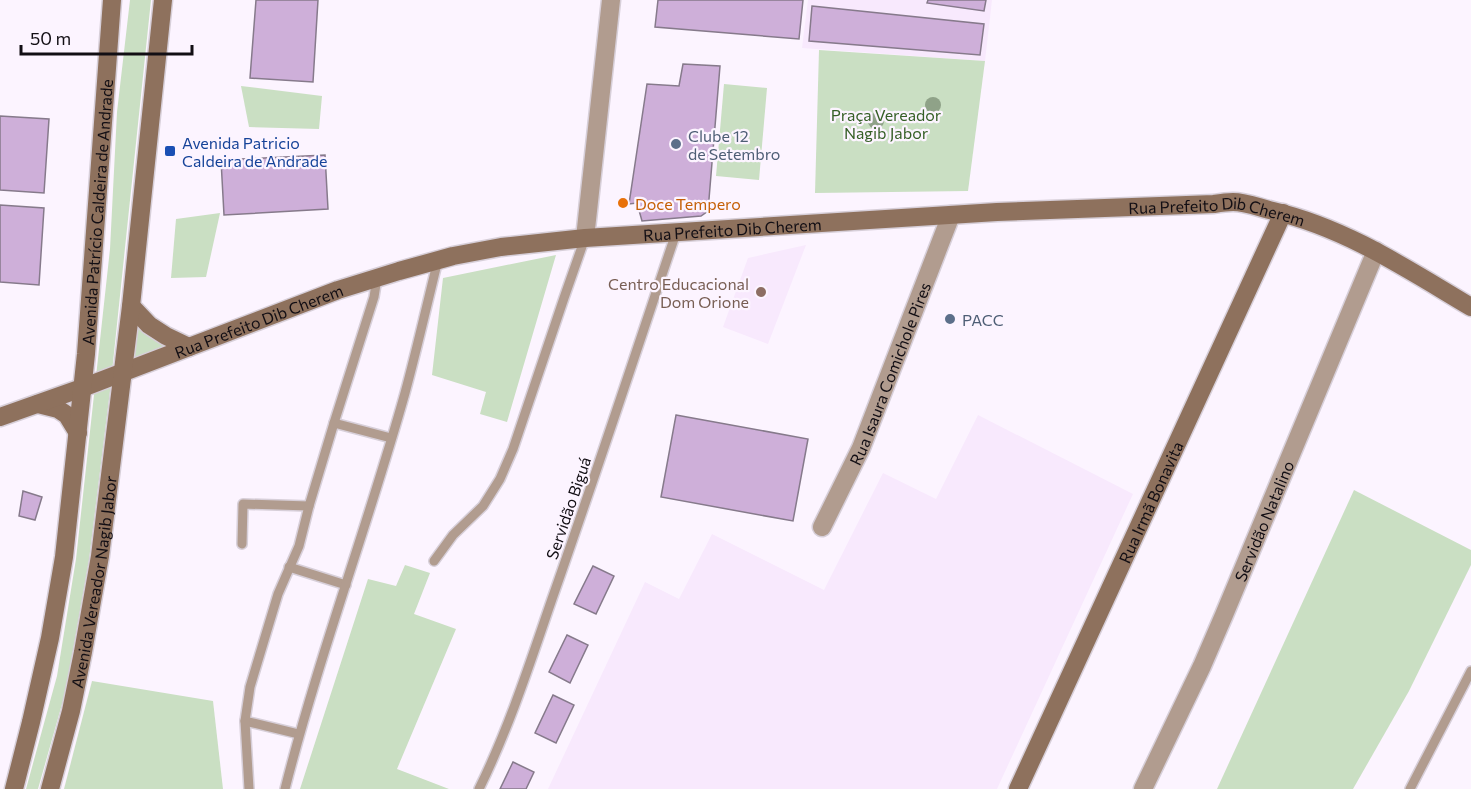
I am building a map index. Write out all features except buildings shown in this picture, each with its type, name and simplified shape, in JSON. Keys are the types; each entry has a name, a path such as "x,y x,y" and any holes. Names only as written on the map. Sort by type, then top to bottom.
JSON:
{"main road":[{"name":"Avenida Patrício Caldeira de Andrade","path":"82,388 112,0"},
{"path":"123,373 163,0"},
{"name":"Rua Prefeito Dib Cherem","path":"0,417 377,277 438,260 501,247 585,238 997,212 1235,202 1283,213 1349,237 1471,307"},
{"name":"Rua Irmã Bonavita","path":"1018,789 1283,213"},
{"path":"131,306 149,325 189,347"},
{"name":"Avenida Vereador Nagib Jabor","path":"50,789 71,711 87,631 100,556 123,373"},
{"name":"Avenida Vereador Nagib Jabor","path":"14,789 32,722 64,557 82,388"},
{"path":"38,404 58,409 67,415 78,433"}],"street":[{"path":"585,238 611,0"},
{"name":"Rua Isaura Comichole Pires","path":"822,527 861,448 951,215"},
{"name":"Servidão Natalino","path":"1143,789 1202,666 1376,251"}],"lane":[{"name":"Servidão Biguá","path":"478,789 515,703 560,579 676,233"},
{"path":"434,561 453,535 483,506 500,479 513,448 585,238"},
{"path":"285,789 299,734 405,392 438,260"},
{"path":"249,789 245,721 253,676 278,594 299,546 334,423 374,297 377,277"},
{"path":"334,423 391,438"},
{"path":"243,544 243,504 309,506"},
{"path":"290,567 346,585"},
{"path":"1410,789 1471,671"},
{"path":"245,721 299,734"}],"shaded area":[{"path":"808,0 992,0 985,61 802,48"},
{"name":"Centro Educacional Dom Orione","path":"806,245 768,344 723,327 748,258"},
{"path":"978,415 1133,494 997,789 548,789 645,582 679,599 712,534 824,590 883,473 936,499"}],"green space":[{"path":"130,0 151,0 110,391 89,560 66,690 38,789 26,789 57,676 76,559 110,249 117,112"},
{"name":"Praça Vereador Nagib Jabor","path":"819,50 985,61 968,191 815,193"},
{"path":"724,84 767,88 759,180 716,176"},
{"path":"241,86 322,96 319,129 249,127"},
{"path":"220,213 206,277 171,278 176,219"},
{"path":"556,255 507,422 480,414 486,392 432,375 443,278"},
{"path":"134,322 166,346 131,361"},
{"path":"1354,490 1471,550 1471,565 1409,691 1353,789 1217,789"},
{"path":"405,565 430,573 414,614 456,629 397,769 449,789 300,789 368,579 396,586"},
{"path":"92,681 213,701 223,789 64,789"}],"place":[{"name":"Clube 12 de Setembro","path":"676,144"},
{"name":"Avenida Patricio Caldeira de Andrade","path":"170,151"},
{"name":"Doce Tempero","path":"623,203"},
{"name":"Centro Educacional Dom Orione","path":"761,292"},
{"name":"PACC","path":"950,319"}]}
